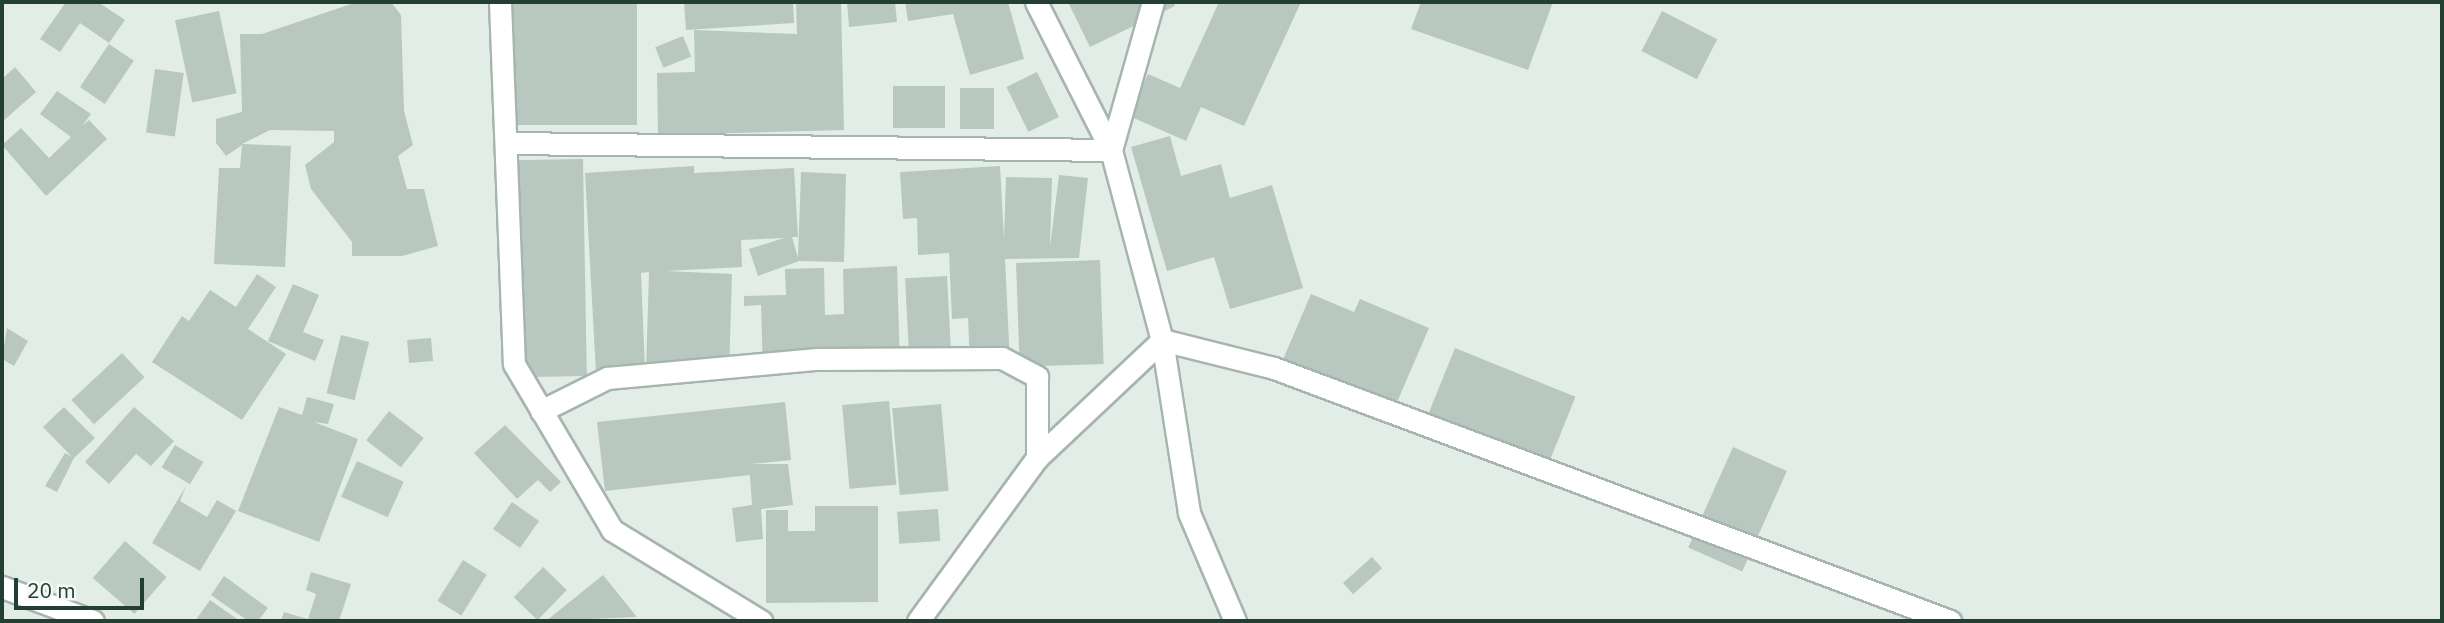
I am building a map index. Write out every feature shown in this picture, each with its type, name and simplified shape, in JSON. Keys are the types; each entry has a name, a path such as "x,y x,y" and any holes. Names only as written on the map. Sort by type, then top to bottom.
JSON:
{"street":[{"path":"500,2 514,364 612,530 761,621"},
{"path":"1036,2 1111,150 1161,340 1189,513 1235,621"},
{"path":"1111,150 1153,2"},
{"path":"506,143 1111,150"},
{"path":"918,621 1037,458 1161,340"},
{"path":"1161,340 1273,368 1950,621"},
{"path":"541,411 607,378 817,359 1002,358 1037,377 1037,458"},
{"path":"2,587 93,621"}],"building":[{"path":"66,2 98,2 125,20 109,43 80,23 60,52 40,39"},
{"path":"357,2 391,2 401,15 404,111 413,145 398,156 407,189 424,189 438,246 402,256 352,256 352,242 311,189 305,165 334,142 334,131 270,130 242,144 291,146 285,267 214,264 219,168 240,168 242,145 226,156 216,143 216,119 242,112 240,34 262,34"},
{"path":"507,2 637,2 637,125 507,125"},
{"path":"684,2 793,2 794,23 686,30"},
{"path":"796,2 841,2 844,130 658,135 657,73 695,72 694,30 797,34"},
{"path":"847,2 895,2 897,22 849,27"},
{"path":"905,2 1008,2 1024,59 970,75 953,14 908,21"},
{"path":"1068,2 1173,2 1175,6 1090,47"},
{"path":"1219,2 1301,2 1244,126 1201,107 1186,141 1129,116 1148,74 1180,88"},
{"path":"1421,2 1553,2 1528,70 1411,29"},
{"path":"219,11 236,93 192,103 175,20"},
{"path":"1662,11 1717,39 1697,79 1642,51"},
{"path":"683,36 691,56 663,68 655,47"},
{"path":"109,44 134,61 105,104 80,87"},
{"path":"15,67 36,92 2,122 2,79"},
{"path":"155,69 184,73 175,136 146,132"},
{"path":"1037,72 1059,117 1028,132 1006,87"},
{"path":"893,86 945,86 945,128 893,128"},
{"path":"960,88 994,88 994,129 960,129"},
{"path":"57,91 91,114 82,126 89,120 107,139 46,196 2,145 21,128 49,158 71,137 40,114"},
{"path":"1170,136 1181,176 1221,164 1230,198 1272,185 1303,288 1230,309 1214,257 1167,271 1131,147"},
{"path":"583,159 587,376 515,377 511,160"},
{"path":"694,166 694,173 794,168 798,237 792,237 798,258 801,172 846,174 844,262 799,261 758,276 749,249 784,238 741,240 742,267 666,271 732,274 729,374 646,371 649,272 641,273 645,370 596,373 585,173"},
{"path":"1000,166 1004,239 1006,177 1052,178 1050,247 1059,175 1088,178 1079,258 1005,259 1010,363 970,365 968,318 952,319 949,253 918,255 917,218 903,219 900,172"},
{"path":"1100,260 1104,364 1020,367 1016,263"},
{"path":"897,266 900,366 763,371 761,305 744,306 744,296 786,295 785,269 824,268 825,315 844,314 843,269"},
{"path":"257,274 276,287 248,329 286,354 242,420 152,362 182,316 189,321 210,290 236,307"},
{"path":"947,276 951,360 909,362 905,278"},
{"path":"293,284 319,295 303,332 324,340 315,361 268,341"},
{"path":"1311,294 1354,312 1360,299 1429,328 1388,423 1276,376"},
{"path":"7,328 28,341 14,366 2,359"},
{"path":"341,335 369,342 355,400 326,393"},
{"path":"431,338 433,361 409,363 407,340"},
{"path":"1455,348 1576,397 1545,473 1424,424"},
{"path":"122,353 145,377 94,424 72,400"},
{"path":"307,397 334,404 328,424 314,422 358,439 319,542 238,511 279,407 302,415"},
{"path":"889,401 896,485 849,489 842,405"},
{"path":"785,402 791,460 751,464 788,464 793,505 761,509 763,539 736,542 732,508 752,505 750,475 605,491 597,422"},
{"path":"941,404 949,491 900,495 892,408"},
{"path":"64,407 95,438 74,458 57,492 45,486 65,453 72,457 43,427"},
{"path":"134,407 174,441 151,466 136,454 109,484 85,462"},
{"path":"389,411 424,438 401,467 366,440"},
{"path":"505,425 561,482 550,492 538,480 517,499 474,453"},
{"path":"175,445 203,462 190,484 162,467"},
{"path":"1733,447 1787,471 1742,571 1688,547"},
{"path":"357,461 404,482 388,517 341,497"},
{"path":"186,486 180,501 207,517 217,500 236,511 200,571 152,543"},
{"path":"512,502 539,521 520,548 493,529"},
{"path":"815,506 878,506 878,602 766,603 766,510 788,510 788,531 815,531"},
{"path":"938,509 940,541 899,544 897,512"},
{"path":"125,541 167,577 134,614 93,578"},
{"path":"1372,557 1382,568 1353,594 1343,583"},
{"path":"463,560 487,575 461,616 438,601"},
{"path":"543,567 567,590 538,620 514,597"},
{"path":"311,572 351,584 339,621 281,621 284,612 308,619 316,594 306,590"},
{"path":"603,575 637,617 546,621"},
{"path":"224,576 268,608 258,621 248,621 211,595"},
{"path":"210,600 240,621 195,621"}]}
